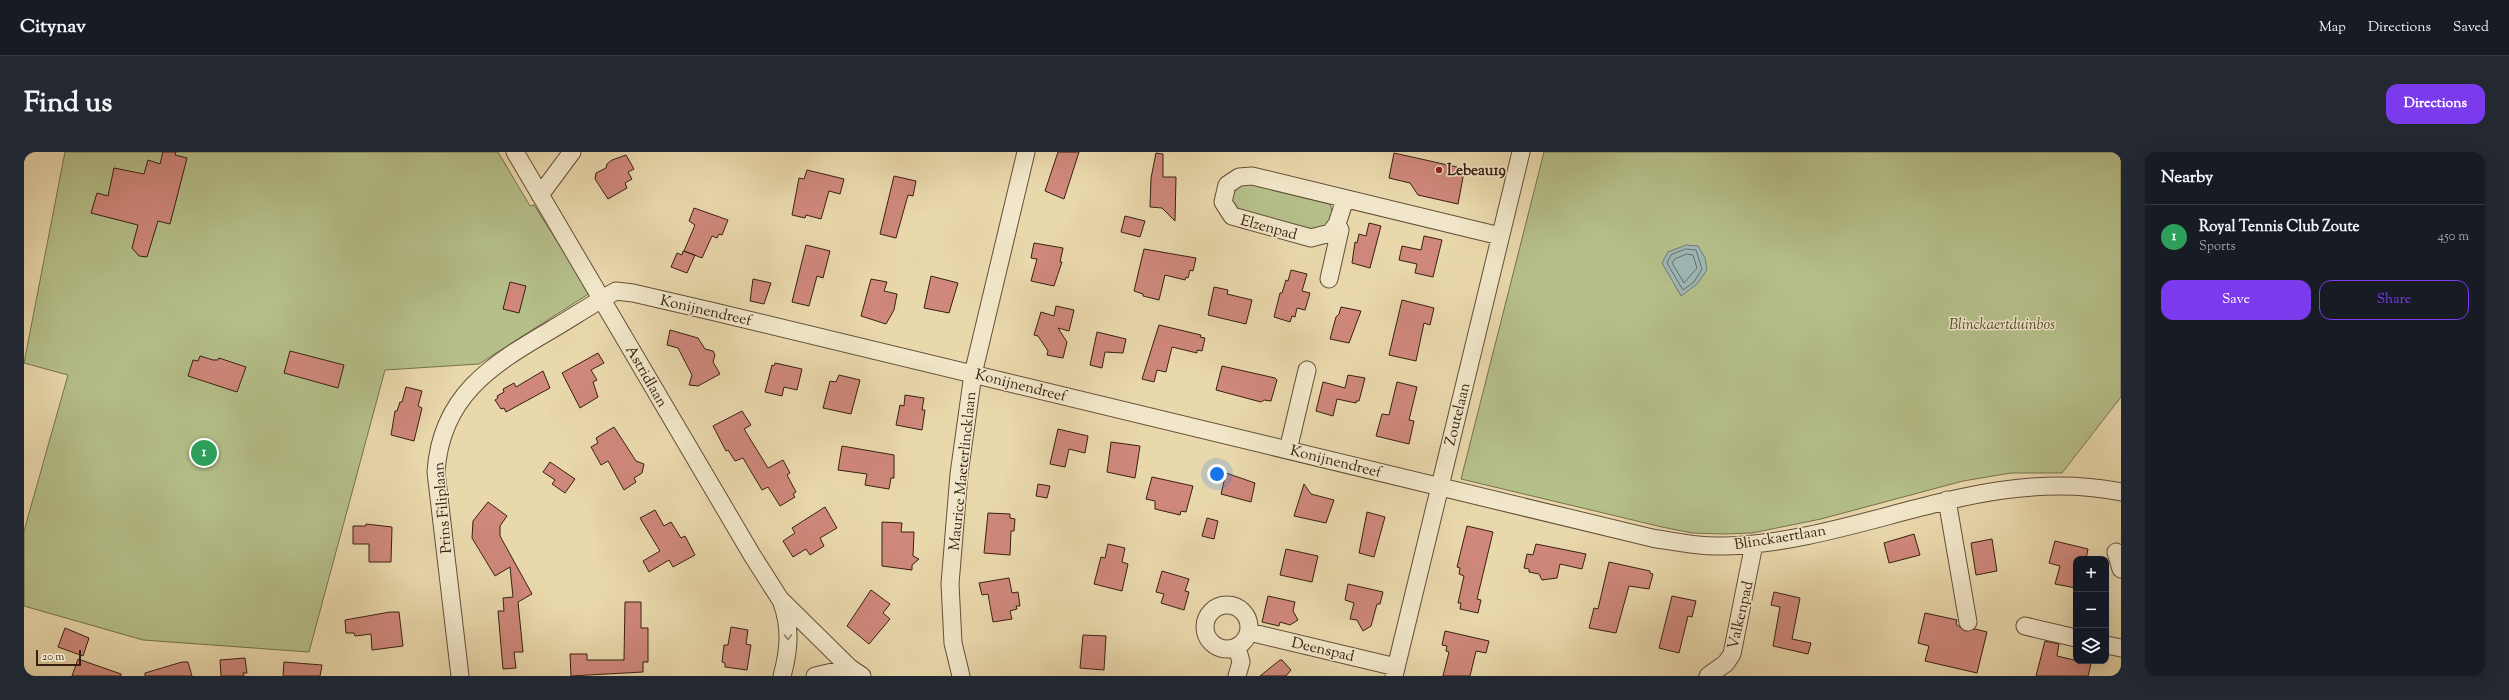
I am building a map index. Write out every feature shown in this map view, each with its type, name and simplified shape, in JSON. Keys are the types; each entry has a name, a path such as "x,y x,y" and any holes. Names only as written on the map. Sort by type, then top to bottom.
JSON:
{"street":[{"name":"Astridlaan","path":"515,152 603,299 752,555 780,599"},
{"path":"540,195 572,152"},
{"name":"Maurice Maeterlincklaan","path":"961,676 954,642 950,584 955,506 972,374 1026,152"},
{"name":"Zoutelaan","path":"1395,671 1521,152"},
{"name":"Elzenpad","path":"1337,224 1330,233 1311,238 1238,220 1226,210 1223,193 1227,185 1232,180 1252,176 1500,236"},
{"path":"1329,279 1340,230 1337,224 1345,199"},
{"name":"Konijnendreef","path":"603,299 616,291 633,293 1440,487"},
{"name":"Prins Filiplaan","path":"460,676 436,472 437,457 445,430 456,407 475,382 493,366 603,299"},
{"path":"1288,450 1307,370"},
{"name":"Blinckaertlaan","path":"1440,487 1652,538 1708,546 1754,544 1805,535 1947,500 2010,488 2090,487 2121,492"},
{"path":"1947,500 1968,622"},
{"name":"Valkenpad","path":"1708,676 1726,663 1732,654 1754,544"},
{"path":"2116,552 2121,569"},
{"path":"780,599 856,672"},
{"path":"780,599 787,619 788,647 782,676"},
{"path":"1224,604 1239,608 1248,619 1249,632 1246,638 1237,647 1218,647 1208,639 1205,626 1211,611 1224,604"},
{"path":"2025,626 2073,637"},
{"name":"Deenspad","path":"1249,632 1395,671"},
{"path":"2109,646 2121,648"},
{"path":"1237,647 1240,662 1237,676"},
{"path":"815,676 856,672"}],"green space":[{"path":"65,152 498,152 530,206 534,205 590,293 479,364 385,370 309,652 143,640 24,606 24,531 68,375 24,363"},
{"name":"Blinckaertduinbos","path":"1544,152 2121,152 2121,397 2062,473 2011,473 1963,481 1821,519 1752,533 1692,533 1461,479"},
{"path":"1241,181 1329,202 1332,211 1330,221 1322,231 1240,215 1228,194"}],"water":[{"path":"1686,245 1698,246 1705,258 1707,270 1697,284 1681,296 1662,263 1668,252"}],"building":[{"path":"163,152 176,152 175,155 187,158 170,224 158,221 147,257 139,256 132,248 138,225 91,213 97,193 108,196 114,168 144,174 148,160 160,164"},
{"path":"1058,152 1079,152 1064,199 1045,191"},
{"path":"1156,153 1163,154 1163,177 1176,177 1175,221 1162,208 1150,207 1151,178"},
{"path":"1394,153 1457,167 1456,170 1464,172 1458,204 1418,195 1410,183 1389,178"},
{"path":"626,155 634,169 628,172 632,179 625,183 627,188 608,199 595,179 596,173 606,168 607,164 612,160"},
{"path":"807,170 844,179 840,194 829,191 821,219 806,215 805,218 792,215 799,178 804,179"},
{"path":"894,176 916,181 913,196 908,195 896,238 880,234"},
{"path":"694,208 728,220 722,235 719,234 717,238 712,236 702,258 684,251 695,225 689,221"},
{"path":"1125,216 1145,221 1140,237 1121,232"},
{"path":"1369,223 1381,226 1370,268 1352,263 1355,242 1357,243 1359,234 1366,236"},
{"path":"1424,236 1442,240 1433,277 1415,273 1417,264 1399,260 1402,246 1421,250"},
{"path":"1034,243 1063,248 1060,262 1062,262 1054,286 1031,281 1037,259 1031,258"},
{"path":"806,245 830,251 823,278 817,276 809,306 792,302"},
{"path":"1144,249 1196,258 1193,271 1190,270 1188,278 1186,277 1185,280 1165,275 1159,300 1143,296 1143,294 1134,291"},
{"path":"683,251 695,255 687,273 671,267 677,253 682,255"},
{"path":"1291,270 1307,274 1302,291 1310,293 1305,310 1297,308 1295,317 1292,316 1290,322 1274,317 1280,293 1282,293 1286,280 1288,281"},
{"path":"931,276 958,283 949,313 924,308"},
{"path":"753,279 771,283 764,304 750,301"},
{"path":"871,279 887,282 884,291 897,294 894,310 886,324 861,316"},
{"path":"510,282 526,286 519,313 503,309"},
{"path":"1214,287 1228,290 1227,294 1252,300 1246,324 1208,315"},
{"path":"1402,300 1434,308 1430,325 1424,323 1416,361 1389,355"},
{"path":"1056,306 1074,310 1069,331 1058,328 1067,342 1063,358 1047,355 1048,351 1038,336 1034,335 1041,312 1054,316"},
{"path":"1341,307 1361,311 1349,343 1330,339 1336,317 1339,314"},
{"path":"1159,325 1201,335 1200,337 1205,338 1202,351 1197,350 1197,353 1172,347 1166,372 1157,370 1154,382 1142,379"},
{"path":"670,330 698,338 705,349 713,351 715,355 713,362 720,374 698,386 689,385 692,375 678,348 667,345"},
{"path":"1097,332 1126,339 1123,353 1105,352 1102,368 1090,365"},
{"path":"290,351 344,365 338,388 284,373"},
{"path":"598,353 604,363 591,370 597,380 593,382 598,397 580,408 562,373"},
{"path":"200,356 213,360 218,360 219,358 246,367 237,392 188,376 193,360 198,361"},
{"path":"775,363 802,369 797,390 784,387 782,396 765,392 772,365 774,366"},
{"path":"1222,366 1275,378 1277,380 1271,401 1264,400 1261,402 1216,390"},
{"path":"543,371 550,388 506,412 504,408 501,409 495,400 498,398 497,396 504,392 503,389 514,383 516,387"},
{"path":"839,375 860,380 851,414 823,408 830,381 836,382"},
{"path":"1348,375 1365,378 1359,401 1356,401 1356,403 1337,399 1333,416 1316,411 1323,382 1345,388"},
{"path":"1397,382 1417,387 1409,420 1414,421 1409,444 1376,436 1382,414 1389,415"},
{"path":"406,387 422,391 418,406 422,408 414,441 391,435 395,411 397,411 400,402 402,402"},
{"path":"905,395 924,398 922,410 925,410 922,430 896,425 900,405 904,406"},
{"path":"742,411 751,425 744,429 768,468 783,460 790,473 787,475 796,492 793,494 795,497 780,506 768,487 762,490 743,458 735,461 728,450 726,451 713,426"},
{"path":"614,427 636,461 644,464 642,473 634,478 636,482 624,490 608,461 601,465 591,447 598,443 596,438"},
{"path":"1058,429 1088,436 1085,453 1069,449 1065,467 1050,464"},
{"path":"1111,442 1140,446 1135,478 1107,472"},
{"path":"842,446 894,455 894,478 891,478 889,489 865,485 867,474 838,470"},
{"path":"550,462 575,479 565,493 552,484 555,480 543,472"},
{"path":"1226,473 1255,483 1251,502 1221,494"},
{"path":"1152,477 1193,486 1186,512 1181,511 1180,515 1155,509 1155,501 1146,499"},
{"path":"1038,484 1050,486 1047,498 1036,496"},
{"path":"1304,484 1311,494 1334,500 1326,523 1294,516"},
{"path":"488,502 507,516 500,526 500,536 532,594 518,602 523,652 514,652 516,668 503,669 498,611 504,611 503,598 513,597 510,567 495,576 472,538 473,521"},
{"path":"825,507 837,528 820,538 824,546 810,555 806,549 793,557 783,541 795,533 792,528"},
{"path":"655,510 664,526 671,522 681,538 685,536 695,555 673,567 669,560 649,572 643,561 660,551 640,518"},
{"path":"1367,512 1385,517 1374,557 1359,553"},
{"path":"988,513 1010,514 1010,518 1015,519 1014,531 1011,531 1010,555 984,553"},
{"path":"1207,518 1218,521 1214,539 1202,536"},
{"path":"882,522 902,523 901,532 914,532 913,556 919,559 912,565 912,570 882,566"},
{"path":"366,524 392,527 391,562 369,562 369,544 353,544 353,526 366,526"},
{"path":"1467,526 1493,532 1477,599 1481,600 1478,613 1460,609 1461,603 1458,603 1464,576 1459,574 1460,568 1457,567"},
{"path":"1914,534 1920,555 1889,563 1884,543"},
{"path":"1992,539 1997,571 1976,575 1971,543"},
{"path":"2055,541 2088,549 2087,556 2073,556 2073,587 2055,584 2060,566 2049,563"},
{"path":"1108,544 1125,548 1122,562 1128,564 1122,591 1094,584 1101,557 1105,558"},
{"path":"1536,544 1586,554 1582,569 1560,564 1557,578 1542,580 1539,574 1529,572 1529,569 1524,568 1527,554 1533,555"},
{"path":"1286,549 1318,556 1312,582 1280,575"},
{"path":"1609,562 1650,571 1650,573 1653,574 1649,589 1629,586 1616,633 1589,628 1594,608 1598,609"},
{"path":"1162,571 1189,579 1185,591 1189,592 1184,610 1161,603 1164,594 1156,592"},
{"path":"1009,578 1012,593 1018,592 1020,606 1016,606 1017,609 1010,611 1012,619 993,622 988,594 982,595 979,583"},
{"path":"1348,584 1383,592 1380,604 1377,604 1371,626 1363,631 1357,620 1350,619 1354,603 1345,600"},
{"path":"871,590 890,604 883,613 890,619 869,644 847,626"},
{"path":"1774,592 1800,598 1792,639 1811,643 1808,654 1773,646 1780,607 1771,605"},
{"path":"1268,596 1295,602 1293,611 1298,620 1290,625 1280,622 1279,626 1262,622"},
{"path":"1672,596 1696,601 1692,617 1688,616 1679,653 1659,648"},
{"path":"625,602 641,602 641,628 648,628 648,662 643,662 643,672 571,676 570,654 587,654 587,660 624,660"},
{"path":"390,612 399,612 403,646 372,650 371,634 355,636 354,633 346,633 345,620"},
{"path":"1925,613 1957,620 1956,624 1965,631 1975,629 1987,632 1977,673 1925,661 1929,646 1918,643"},
{"path":"731,627 748,630 746,644 751,645 747,670 725,667 725,663 722,662 724,645 728,645"},
{"path":"65,628 89,638 83,656 58,647"},
{"path":"1445,631 1489,641 1486,653 1476,651 1470,676 1443,676 1449,652 1446,651 1447,646 1442,645"},
{"path":"1083,635 1106,636 1104,670 1080,668"},
{"path":"2045,641 2059,644 2057,656 2073,660 2073,664 2091,664 2088,676 2036,676"},
{"path":"245,658 247,673 243,673 244,676 221,676 220,660"},
{"path":"78,659 121,674 121,676 72,676"},
{"path":"1282,660 1291,670 1286,676 1260,676"},
{"path":"182,662 188,662 192,676 145,676 145,673"},
{"path":"284,662 322,665 320,676 283,676"}],"place":[{"name":"Lebeau19","path":"1439,170"},
{"name":"Royal Tennis Club Zoute","path":"204,453"}]}
